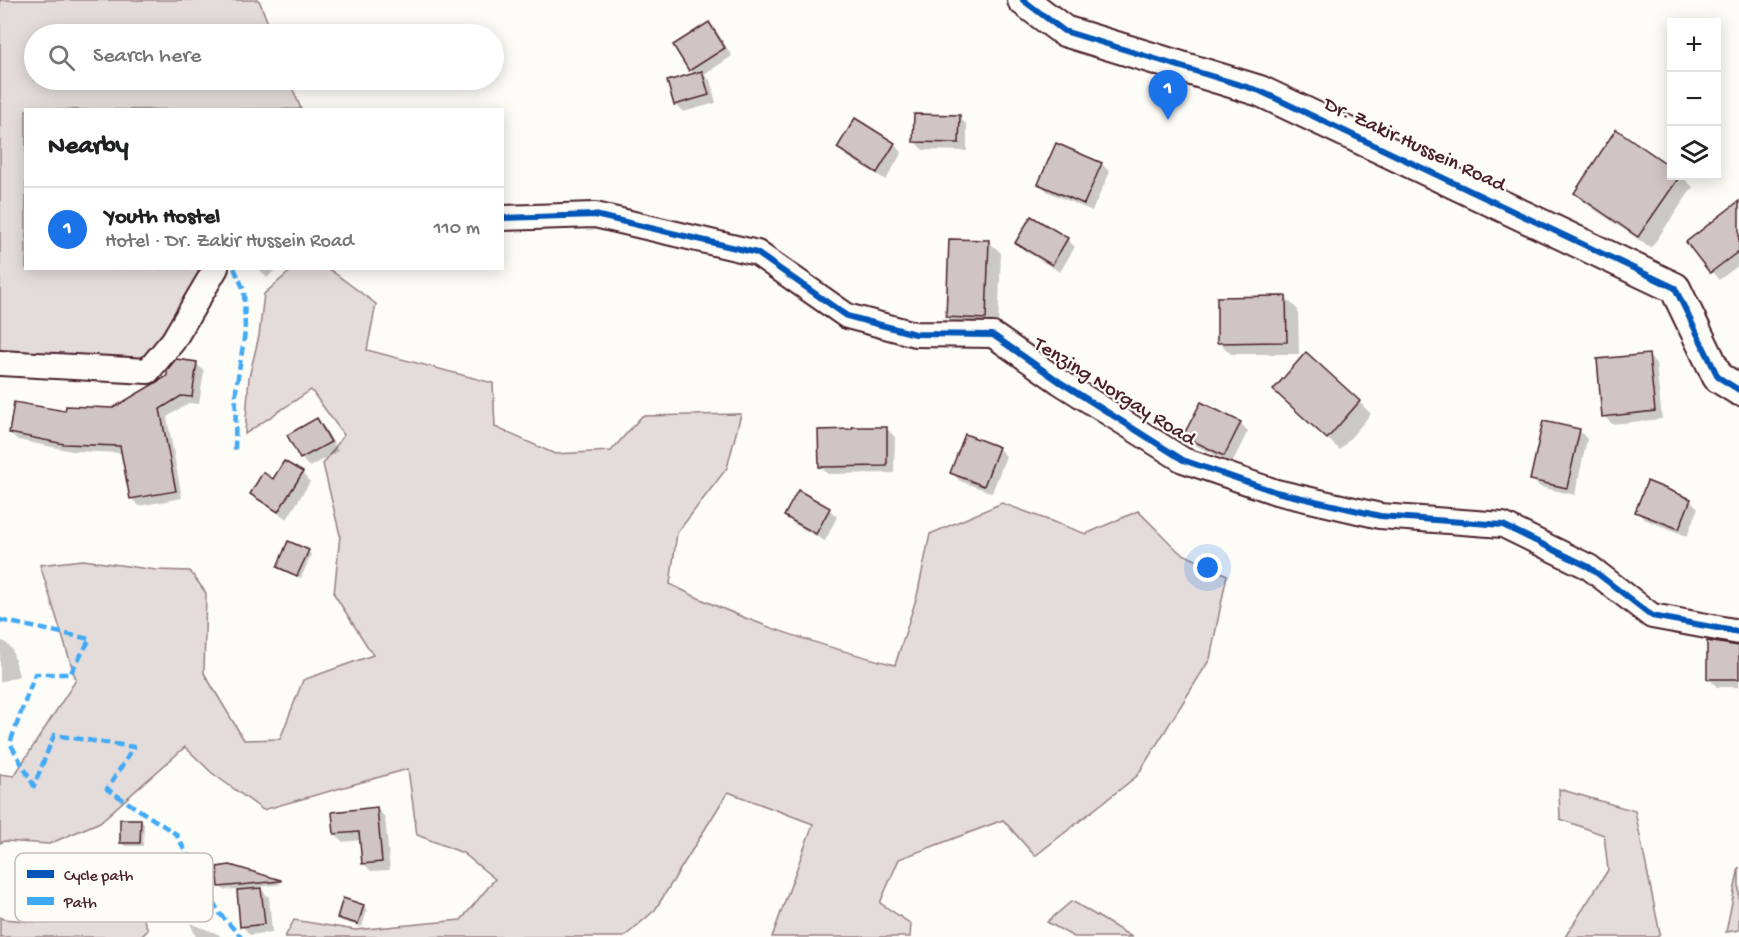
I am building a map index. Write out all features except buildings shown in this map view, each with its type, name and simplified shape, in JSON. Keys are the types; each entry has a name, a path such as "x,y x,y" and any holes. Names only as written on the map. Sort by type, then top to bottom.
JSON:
{"street":[{"name":"Dr. Zakir Hussein Road","path":"1023,0 1064,31 1260,91 1675,288 1718,377 1739,390"},
{"name":"Tenzing Norgay Road","path":"504,218 594,215 757,253 847,316 915,334 993,335 1060,382 1184,460 1276,492 1380,516 1503,525 1589,567 1652,616 1739,632"},
{"path":"0,363 148,371 173,341 215,270"}],"shaded area":[{"path":"0,0 259,0 268,24 24,24 24,90 293,90 301,108 24,108 24,270 203,270 163,342 134,362 0,356"},
{"path":"292,270 330,270 376,304 367,350 493,383 495,427 555,454 611,451 642,416 741,414 727,468 677,533 670,584 752,621 895,665 917,596 930,534 1002,503 1086,534 1138,511 1179,552 1227,575 1210,659 1137,776 1035,856 1003,820 899,859 880,903 911,924 910,937 772,937 813,824 728,792 655,910 624,937 285,937 294,920 355,930 461,920 495,879 463,853 417,835 408,769 263,810 212,773 185,747 100,822 49,844 4,841 0,843 0,774 14,776 76,680 40,565 83,560 156,570 190,571 206,593 204,673 244,740 280,739 303,680 373,655 334,594 340,535 323,464 344,435 311,390 245,434 249,377 259,336 264,294"},
{"path":"1559,789 1635,811 1660,934 1657,937 1565,937 1608,870 1604,835 1560,819"},
{"path":"1739,867 1739,930 1726,932"},
{"path":"1072,901 1132,937 1074,937 1047,922"},
{"path":"0,917 15,920 15,922 145,922 148,930 141,937 0,937"}],"marked path":[{"path":"235,270 244,290 245,332 236,390 235,453"},
{"path":"0,620 90,639 70,674 35,674 10,743 34,786 54,735 134,747 107,789 176,834 186,853"},
{"path":"213,901 220,914 241,937"}],"cycle path":[{"path":"1023,0 1064,31 1260,91 1675,288 1718,377 1739,390"},
{"path":"504,218 595,215 757,253 847,316 915,334 993,335 1060,382 1183,460 1276,492 1380,516 1503,525 1589,567 1652,616 1739,632"}],"place":[{"name":"Youth Hostel","path":"1168,120"}]}
